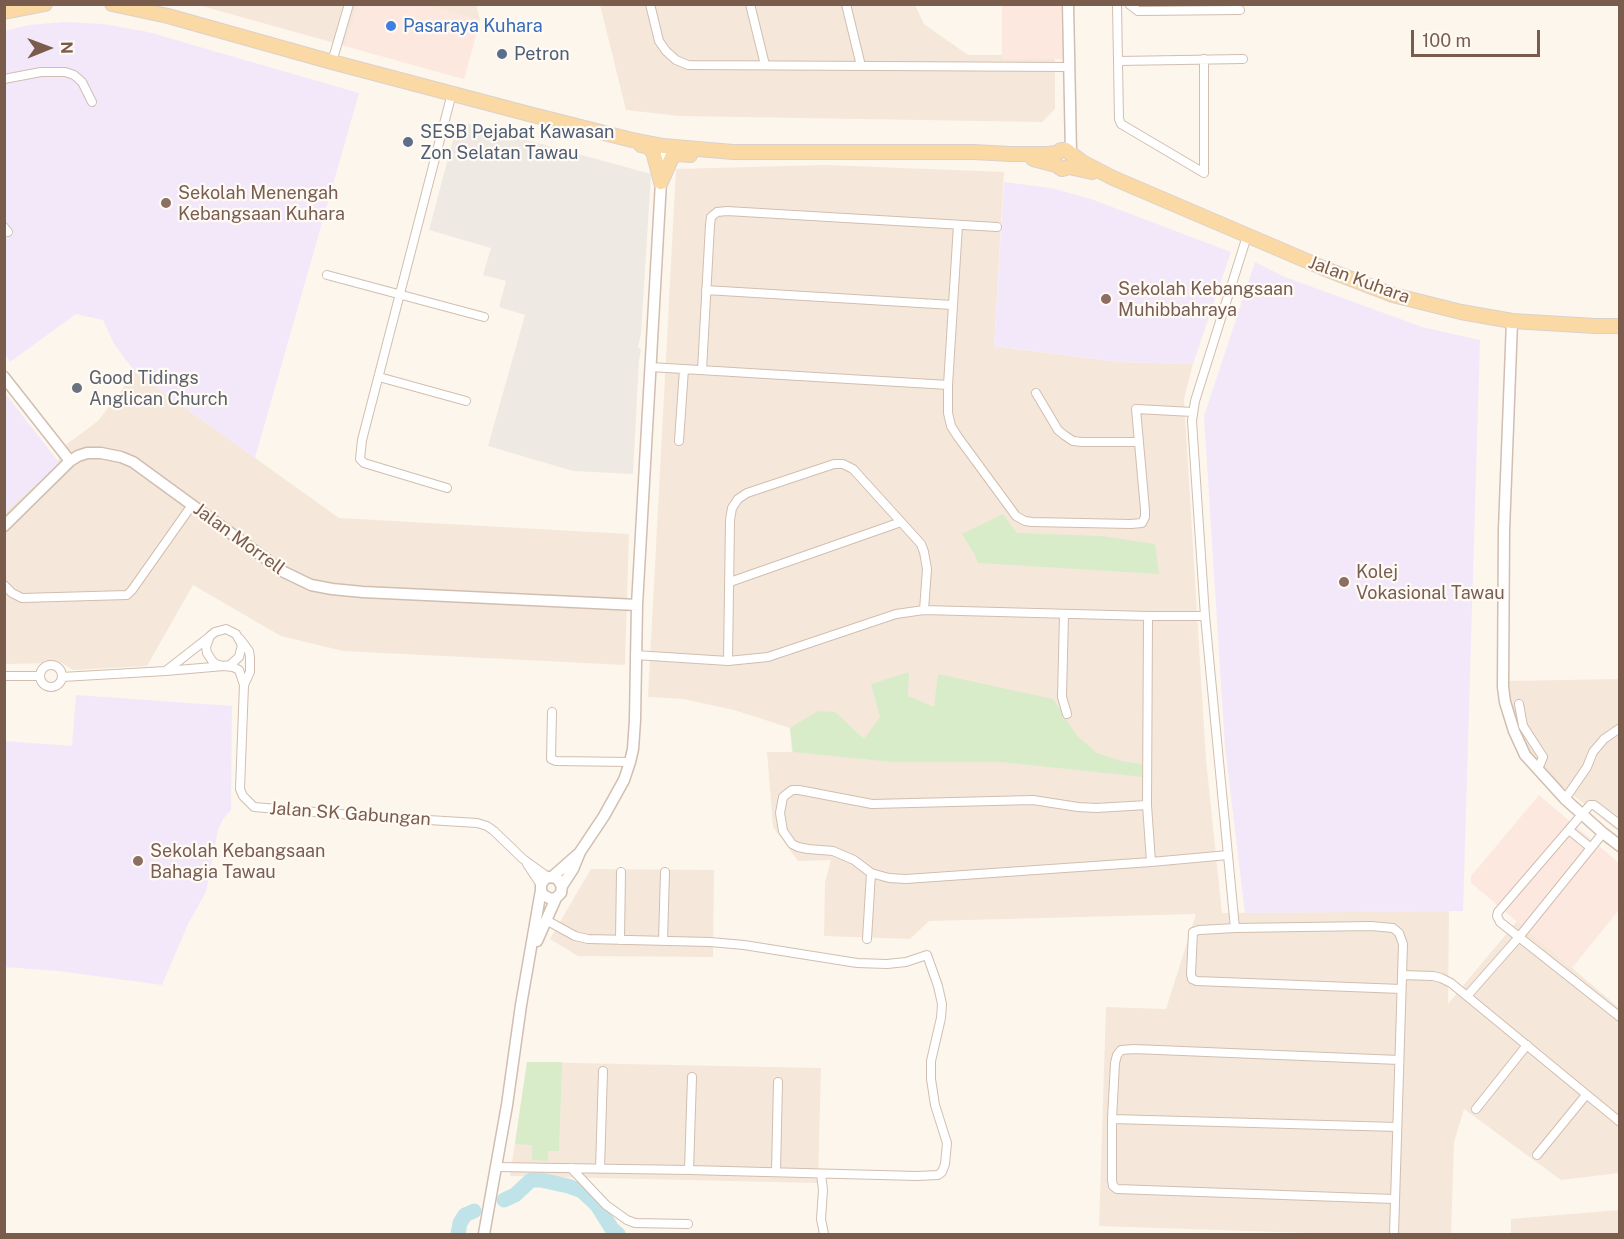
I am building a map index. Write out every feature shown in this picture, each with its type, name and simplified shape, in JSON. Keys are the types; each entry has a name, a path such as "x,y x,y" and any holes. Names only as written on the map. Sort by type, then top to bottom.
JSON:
{"main road":[{"path":"4,12 45,4"},
{"path":"112,4 159,14 332,62 632,140 663,146 733,152"},
{"path":"632,140 653,151 661,182"},
{"path":"661,182 670,160 675,155 725,157 733,152"},
{"name":"Jalan Kuhara","path":"733,152 956,152 1064,157 1247,237 1393,295 1461,312 1512,321 1620,326"}],"street":[{"path":"332,62 349,4"},
{"path":"650,4 659,41 676,60 688,65 1069,67"},
{"path":"750,4 765,65"},
{"path":"846,4 861,66"},
{"path":"1064,157 1069,121 1068,4"},
{"path":"1117,4 1119,119 1121,124 1204,173 1204,59"},
{"path":"1129,4 1138,11 1240,10"},
{"path":"1118,61 1244,59"},
{"path":"4,79 41,72 65,72 79,78 92,102"},
{"path":"447,488 364,463 360,459 362,440 452,93"},
{"path":"529,960 556,898 561,893 562,886 580,852 617,795 630,762 635,720 637,605 663,146"},
{"path":"702,370 710,225 711,217 717,212 997,227"},
{"path":"958,225 948,413 951,426 1016,516 1025,521 1142,523 1145,510 1136,409 1193,412"},
{"path":"1235,928 1205,616 1192,421 1247,237"},
{"path":"327,275 484,317"},
{"path":"706,290 952,305"},
{"path":"1512,321 1504,530 1503,687 1505,702 1514,731 1525,755 1565,799 1620,846"},
{"path":"650,367 948,385"},
{"path":"680,441 684,369"},
{"path":"4,377 70,461 4,526"},
{"path":"379,377 466,401"},
{"path":"1036,393 1058,430 1073,441 1138,442"},
{"name":"Jalan Morrell","path":"70,461 87,453 100,453 133,462 284,573 311,585 363,592 637,605"},
{"path":"728,661 732,508 738,499 747,493 834,464 843,464 853,469 921,543 927,578 924,610"},
{"path":"4,585 12,594 22,598 127,594 192,505"},
{"path":"730,582 901,522"},
{"path":"635,655 728,661 768,657 896,614 924,610 1205,616"},
{"path":"1064,614 1062,697 1067,714"},
{"path":"1148,616 1147,805 1151,862"},
{"path":"62,677 166,671 224,666 235,662 239,657 242,647 240,639 226,629 214,632 166,671"},
{"path":"210,636 207,641 207,653 213,662 239,670 244,685"},
{"name":"Jalan SK Gabungan","path":"240,639 249,651 250,657 250,672 244,685 240,789 243,796 254,807 477,823 494,831 545,882"},
{"path":"53,665 59,669 62,677 58,685 52,687 45,686 40,676 42,669 53,665"},
{"path":"4,676 40,676"},
{"path":"1519,704 1523,726 1543,757 1538,769"},
{"path":"552,711 551,759 556,761 630,762"},
{"path":"1565,799 1587,767 1593,752 1604,739 1620,728"},
{"path":"1147,805 1096,808 1033,800 872,804 792,790 783,797 781,822 783,831 792,844 798,848 844,854 871,873 890,878 906,879 1228,855"},
{"path":"1620,825 1594,805 1590,805 1498,912 1497,916 1500,922 1519,938 1620,1017"},
{"path":"1569,830 1591,848"},
{"path":"1467,996 1519,938 1603,833"},
{"path":"484,1234 529,960 545,882 580,852"},
{"path":"620,940 621,872"},
{"path":"663,941 665,872"},
{"path":"867,939 871,873"},
{"path":"545,882 560,880 562,886"},
{"path":"545,882 547,898 556,898"},
{"path":"496,1167 933,1176 942,1172 945,1164 947,1143 935,1106 931,1079 942,1004 927,956 887,964 857,963 744,945 588,939 575,936 546,920"},
{"path":"1394,1234 1403,944 1399,933 1393,928 1371,926 1235,928 1193,932 1191,974 1192,979 1197,981 1401,989"},
{"path":"1402,975 1441,978 1451,983 1620,1122"},
{"path":"1476,1109 1527,1046"},
{"path":"1394,1199 1117,1189 1113,1186 1112,1180 1113,1119 1115,1064 1121,1050 1399,1060"},
{"path":"600,1169 603,1071"},
{"path":"689,1170 692,1077"},
{"path":"776,1172 778,1082"},
{"path":"1537,1155 1586,1095"},
{"path":"1113,1119 1397,1127"},
{"path":"570,1168 606,1205 627,1220 635,1223 688,1224"},
{"path":"821,1174 823,1190 821,1220 824,1234"}],"shaded area":[{"path":"198,5 476,5 480,20 464,79"},
{"path":"357,5 427,5 480,20 464,79 345,46"},
{"path":"600,5 915,5 924,24 968,55 1002,55 1002,5 1061,5 1062,59 1055,59 1055,109 1042,122 679,116 626,110"},
{"path":"1002,5 1061,5 1062,59 1002,59"},
{"name":"Sekolah Menengah Kebangsaan Kuhara","path":"64,22 104,24 148,32 359,93 255,458 135,372 114,344 103,320 76,314 10,362 5,354 4,31 29,25"},
{"path":"458,121 651,174 641,334 638,347 641,350 633,474 573,471 488,446 525,315 499,307 506,281 483,275 491,248 429,230"},
{"path":"825,165 1004,172 994,346 1118,362 1193,364 1184,399 1206,760 1222,913 1449,911 1448,1004 1517,921 1619,1008 1619,1173 1561,1180 1464,1109 1454,1142 1451,1234 1339,1234 1099,1226 1106,1007 1166,1009 1196,914 929,921 910,939 824,936 825,882 831,860 798,861 773,827 767,752 792,752 790,728 734,710 683,699 648,697 676,169"},
{"name":"Sekolah Kebangsaan Muhibbahraya","path":"1004,182 1051,188 1091,199 1231,252 1193,364 1118,362 994,346"},
{"name":"Kolej Vokasional Tawau","path":"1255,262 1285,277 1422,327 1480,340 1463,911 1245,913 1225,747 1204,416"},
{"path":"135,372 339,518 629,534 625,665 343,651 281,636 193,585 147,666 73,670 62,663 5,664 4,512 53,470 67,444 98,421"},
{"path":"5,393 58,461 53,470 5,512"},
{"path":"1619,679 1619,832 1553,779 1526,747 1512,710 1509,681"},
{"name":"Sekolah Kebangsaan Bahagia Tawau","path":"76,695 232,706 231,810 223,819 218,830 206,892 188,924 162,985 58,971 5,967 5,741 72,746"},
{"path":"1539,795 1619,863 1619,910 1572,968 1471,883 1471,876"},
{"path":"591,869 714,870 713,957 578,956 550,939"},
{"path":"527,1062 821,1068 818,1183 510,1176"},
{"path":"1619,1210 1619,1234 1511,1234 1511,1219"}],"green space":[{"path":"1003,514 1017,533 1101,536 1155,544 1159,574 978,563 962,534"},
{"path":"909,672 908,696 934,707 938,674 1053,699 1077,736 1097,753 1121,761 1142,764 1143,777 1001,762 892,762 793,752 790,728 818,711 835,712 864,739 880,717 871,684"},
{"path":"527,1062 562,1062 559,1151 548,1151 548,1161 532,1160 532,1145 515,1144"}],"waterway":[{"path":"504,1200 515,1195 531,1180 568,1186 582,1191 597,1205 612,1229 618,1234"},
{"path":"458,1234 460,1223 465,1215 474,1211"}],"place":[{"name":"Pasaraya Kuhara","path":"391,26"},
{"name":"Petron","path":"502,54"},
{"name":"SESB Pejabat Kawasan Zon Selatan Tawau","path":"408,142"},
{"name":"Sekolah Menengah Kebangsaan Kuhara","path":"166,203"},
{"name":"Sekolah Kebangsaan Muhibbahraya","path":"1106,299"},
{"name":"Good Tidings Anglican Church","path":"77,388"},
{"name":"Kolej Vokasional Tawau","path":"1344,582"},
{"name":"Sekolah Kebangsaan Bahagia Tawau","path":"138,861"}]}
